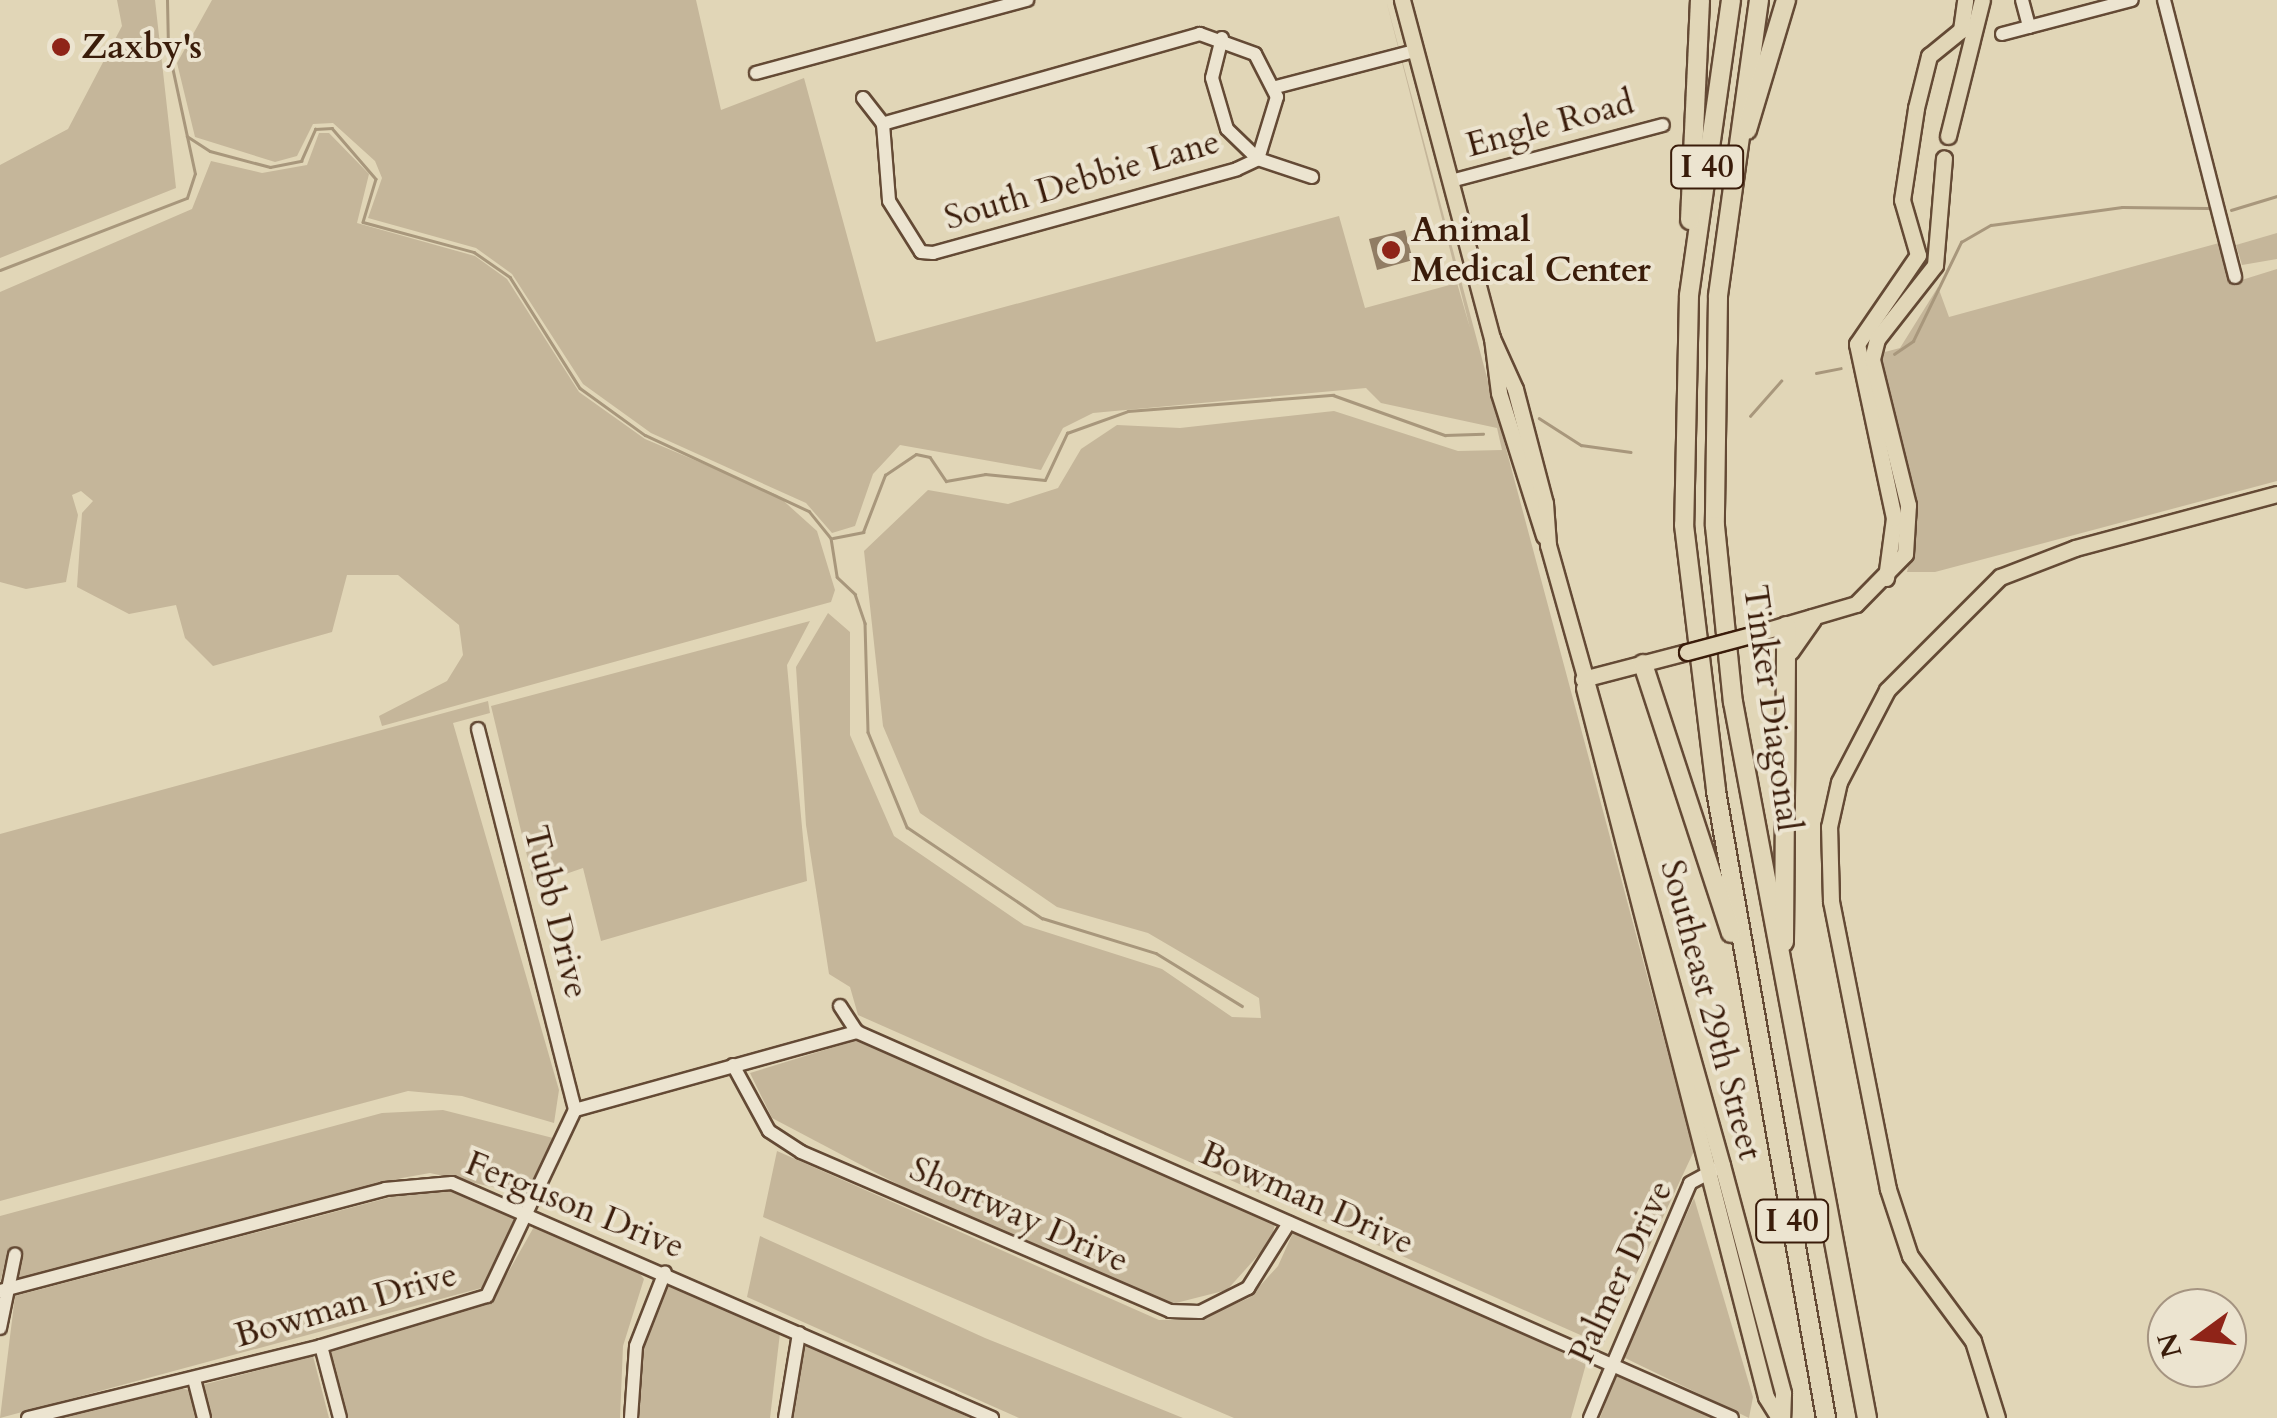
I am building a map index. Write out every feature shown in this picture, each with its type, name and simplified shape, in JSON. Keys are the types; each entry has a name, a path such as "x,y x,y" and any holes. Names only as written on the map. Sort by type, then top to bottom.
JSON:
{"highway":[{"path":"1689,295 1700,0"},
{"name":"Tinker Diagonal","path":"1731,0 1689,295 1682,458 1693,614 1826,1418"},
{"name":"Tinker Diagonal","path":"1759,0 1732,173 1713,379 1715,526 1733,702 1867,1418"},
{"path":"1732,173 1786,0"},
{"path":"1788,655 1812,619"},
{"path":"1783,972 1786,626"},
{"path":"1643,664 1758,1024"}],"main road":[{"name":"Southeast 29th Street","path":"1402,0 1492,338 1529,508 1548,545 1583,679 1585,715 1707,1174 1780,1418"},
{"path":"1883,439 1856,344 1918,255 1902,200 1916,108 1929,56 1961,30 1965,0"},
{"path":"1948,136 1982,0"},
{"path":"1583,679 1812,619 1856,604 1886,578 1894,518 1873,348 1935,265 1944,158"},
{"path":"1997,1418 1974,1342 1899,1232 1832,901 1829,828 1859,732 1886,690 1970,599 2031,562 2277,494"},
{"name":"Southeast 29th Street","path":"1583,679 1600,712 1722,1165 1782,1393 1780,1418"}],"street":[{"path":"756,72 1027,0"},
{"path":"2022,0 2029,27"},
{"path":"2002,34 2132,0"},
{"path":"2164,0 2235,277"},
{"path":"863,98 882,124 1200,34 1222,38 1255,54 1276,88 1414,50"},
{"path":"1222,38 1212,65 1222,120 1258,159"},
{"name":"South Debbie Lane","path":"1258,159 1276,88"},
{"name":"South Debbie Lane","path":"882,124 889,201 920,252 1258,159 1312,176"},
{"name":"Engle Road","path":"1451,181 1663,125"},
{"name":"Tubb Drive","path":"478,729 575,1110"},
{"path":"575,1110 857,1032 840,1006"},
{"name":"Bowman Drive","path":"857,1032 1732,1418"},
{"name":"Shortway Drive","path":"733,1065 769,1131 801,1152 1170,1312 1200,1312 1248,1288 1289,1223"},
{"name":"Bowman Drive","path":"28,1418 320,1346 487,1296 575,1110"},
{"name":"Palmer Drive","path":"1590,1418 1690,1184 1722,1165"},
{"name":"Ferguson Drive","path":"4,1290 410,1185 452,1184 665,1272 963,1412 992,1418"},
{"path":"0,1328 4,1290 14,1255"},
{"path":"631,1418 636,1346 665,1272"},
{"path":"785,1418 799,1332"},
{"path":"320,1346 340,1418"},
{"path":"194,1379 204,1418"}],"shaded area":[{"path":"117,0 155,0 176,188 0,258 0,165 68,129 122,26"},
{"path":"212,0 696,0 721,110 804,78 876,342 1339,216 1365,308 1457,283 1470,328 1386,0 1694,1151 1603,1345 858,1015 850,987 829,974 806,825 796,667 828,613 850,632 850,735 894,836 1024,925 1162,969 1232,1017 1261,1018 1259,998 1148,933 1057,907 920,813 883,726 864,551 928,490 1008,504 1058,488 1081,449 1117,425 1180,428 1334,411 1458,451 1502,450 1497,428 1381,403 1366,388 1093,413 1063,428 1041,470 900,445 873,474 855,526 832,533 806,503 651,433 583,384 512,274 476,248 368,218 382,178 375,161 333,123 313,124 297,156 275,162 195,137 177,63"},
{"path":"319,133 329,133 369,174 357,223 475,256 507,279 579,392 645,439 777,495 817,531 835,590 831,602 382,726 379,716 447,681 463,655 459,625 398,575 347,575 332,632 213,666 185,638 176,605 129,614 77,587 82,513 93,501 81,491 72,495 78,515 66,582 26,589 0,582 0,292 192,209 211,161 262,173 307,165"},
{"path":"2277,233 2277,259 2242,265 2236,245"},
{"path":"2219,243 2232,283 2277,269 2277,481 1935,572 1907,572 1918,519 1881,353 1900,348 1938,287 1949,317"},
{"path":"810,621 787,665 807,881 601,941 583,868 534,885 491,706"},
{"path":"488,701 490,713 453,723 559,1090 554,1123 462,1096 408,1091 0,1201 0,834"},
{"path":"857,1040 1275,1224 1271,1241 1227,1290 1172,1304 939,1206 772,1118 750,1073"},
{"path":"443,1110 553,1138 528,1195 430,1173 18,1278 21,1250 7,1254 0,1283 0,1216 382,1113"},
{"path":"777,1151 1159,1320 1200,1319 1249,1298 1278,1266 1296,1226 1586,1364 1571,1418 1234,1418 763,1217"},
{"path":"418,1190 449,1190 518,1217 485,1287 0,1418 15,1296"},
{"path":"1694,1198 1753,1397 1749,1418 1623,1357"},
{"path":"535,1225 634,1266 644,1279 623,1346 620,1418 344,1418 331,1351 493,1299"},
{"path":"760,1236 985,1338 1183,1418 1019,1418 747,1297"},
{"path":"665,1285 780,1333 770,1418 637,1418 638,1362"},
{"path":"803,1341 970,1418 792,1418"},
{"path":"313,1356 329,1418 210,1418 202,1385"},
{"path":"1616,1375 1714,1418 1600,1418"},
{"path":"179,1388 189,1390 196,1418 58,1418"}],"building":[{"name":"Animal Medical Center","path":"1405,230 1413,260 1377,270 1369,239"}],"waterway":[{"path":"0,270 187,198 195,174 168,48 167,0"},
{"path":"187,136 210,151 270,167 301,161 315,129 332,128 376,179 363,222 474,252 510,277 580,388 645,435 809,511 831,538 837,577 855,594 865,623 868,732 907,827 1042,918 1156,953 1242,1006"},
{"path":"2231,210 2277,196"},
{"path":"1894,354 1913,341 1961,242 1991,225 2122,207 2208,208"},
{"path":"1816,373 1841,368"},
{"path":"1750,416 1781,381"},
{"path":"833,538 863,532 885,475 916,454 930,457 946,481 985,474 1045,480 1067,433 1128,411 1333,395 1445,435 1483,434"},
{"path":"1539,418 1581,445 1631,452"}],"place":[{"name":"Zaxby's","path":"61,47"},
{"name":"Animal Medical Center","path":"1391,250"}]}
